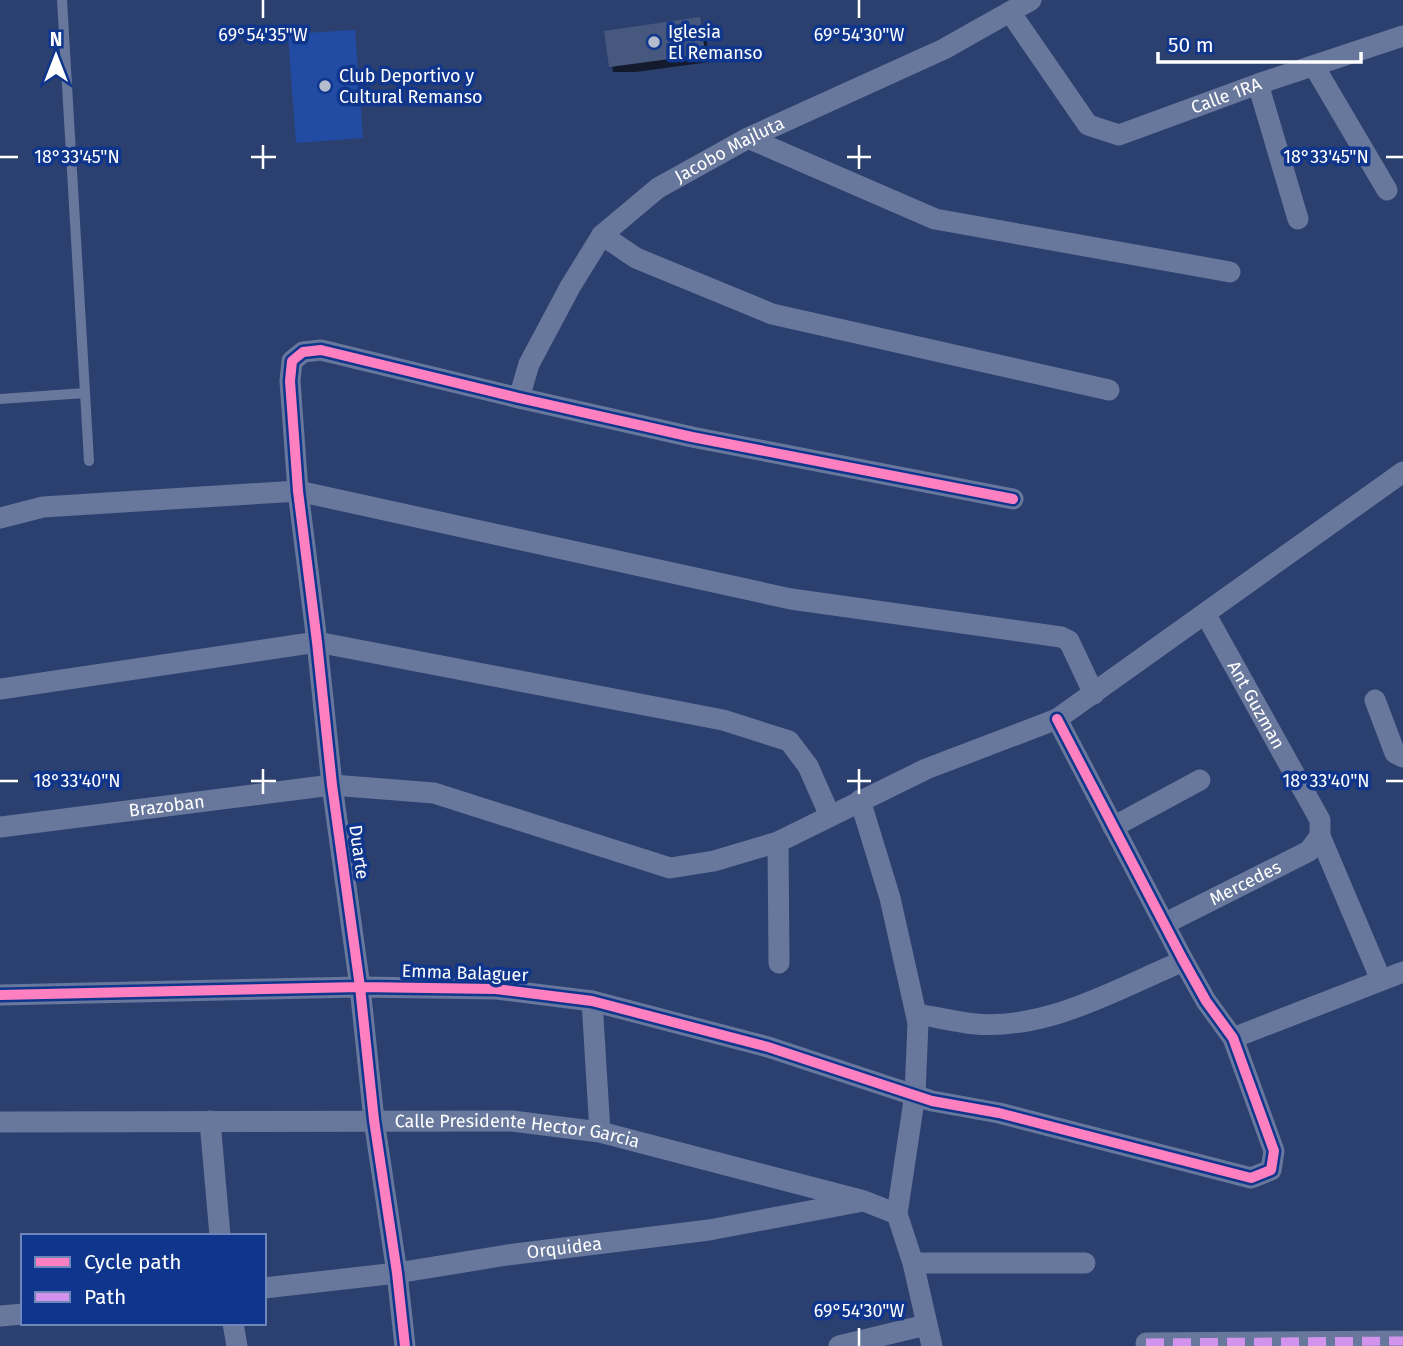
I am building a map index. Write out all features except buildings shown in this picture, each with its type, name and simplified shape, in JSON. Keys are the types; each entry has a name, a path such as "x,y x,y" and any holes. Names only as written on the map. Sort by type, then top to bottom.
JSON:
{"street":[{"name":"Jacobo Majluta","path":"519,398 529,364 570,287 602,235 658,188 748,138 944,49 1031,0"},
{"name":"Calle 1RA","path":"1010,12 1088,125 1119,135 1258,84 1403,36"},
{"path":"1314,66 1387,190"},
{"path":"1258,84 1298,219"},
{"path":"748,138 935,219 1230,272"},
{"path":"602,235 636,258 772,314 1110,390"},
{"name":"Duarte","path":"405,1346 332,785 298,491 290,381 292,361 303,352 321,350 519,398"},
{"path":"519,398 692,437 1013,499"},
{"name":"Brazoban","path":"0,827 332,785 434,793 670,868 714,861 778,842 926,769 1057,719 1403,472"},
{"path":"0,518 43,507 298,491 791,599 1061,637 1069,641 1094,694"},
{"name":"Ant Guzman","path":"1206,615 1320,820 1320,836 1381,980"},
{"path":"0,689 317,642 723,720 789,741 808,766 830,816"},
{"path":"1375,699 1395,753 1403,757"},
{"path":"1057,719 1182,958 1206,1001 1233,1038 1403,972"},
{"path":"1113,827 1200,780"},
{"path":"860,800 890,898 917,1014 915,1094 897,1214 913,1263 932,1346"},
{"name":"Mercedes","path":"1164,924 1309,851 1320,836"},
{"path":"778,842 779,963"},
{"path":"917,1014 976,1024 1023,1022 1075,1008 1174,965 1182,958"},
{"name":"Emma Balaguer","path":"0,995 360,987 496,989 592,1001 768,1047 932,1101 999,1113 1251,1178 1271,1170 1274,1152 1233,1038"},
{"path":"592,1001 600,1132"},
{"path":"210,1121 220,1234"},
{"name":"Calle Presidente Hector Garcia","path":"0,1122 512,1121 600,1132 864,1201 897,1214"},
{"name":"Orquidea","path":"266,1288 397,1273 507,1255 709,1230 864,1201"},
{"path":"913,1263 1085,1263"},
{"path":"0,1316 21,1314"},
{"path":"233,1325 237,1346"},
{"path":"839,1346 926,1325"},
{"path":"1146,1343 1403,1341"}],"lane":[{"path":"62,0 89,461"},
{"path":"0,399 85,393"}],"shaded area":[{"name":"Club Deportivo y Cultural Remanso","path":"355,30 363,138 296,143 288,34"}],"marked path":[{"path":"1146,1343 1403,1341"}],"cycle path":[{"path":"405,1346 332,785 298,491 290,381 292,361 303,352 321,350 692,437 1013,499"},
{"path":"0,995 360,987 496,989 592,1001 768,1047 932,1101 999,1113 1251,1178 1271,1170 1274,1151 1233,1038 1206,1001 1182,958 1057,719"}],"place":[{"name":"Iglesia El Remanso","path":"654,42"},
{"name":"Club Deportivo y Cultural Remanso","path":"325,86"}]}
